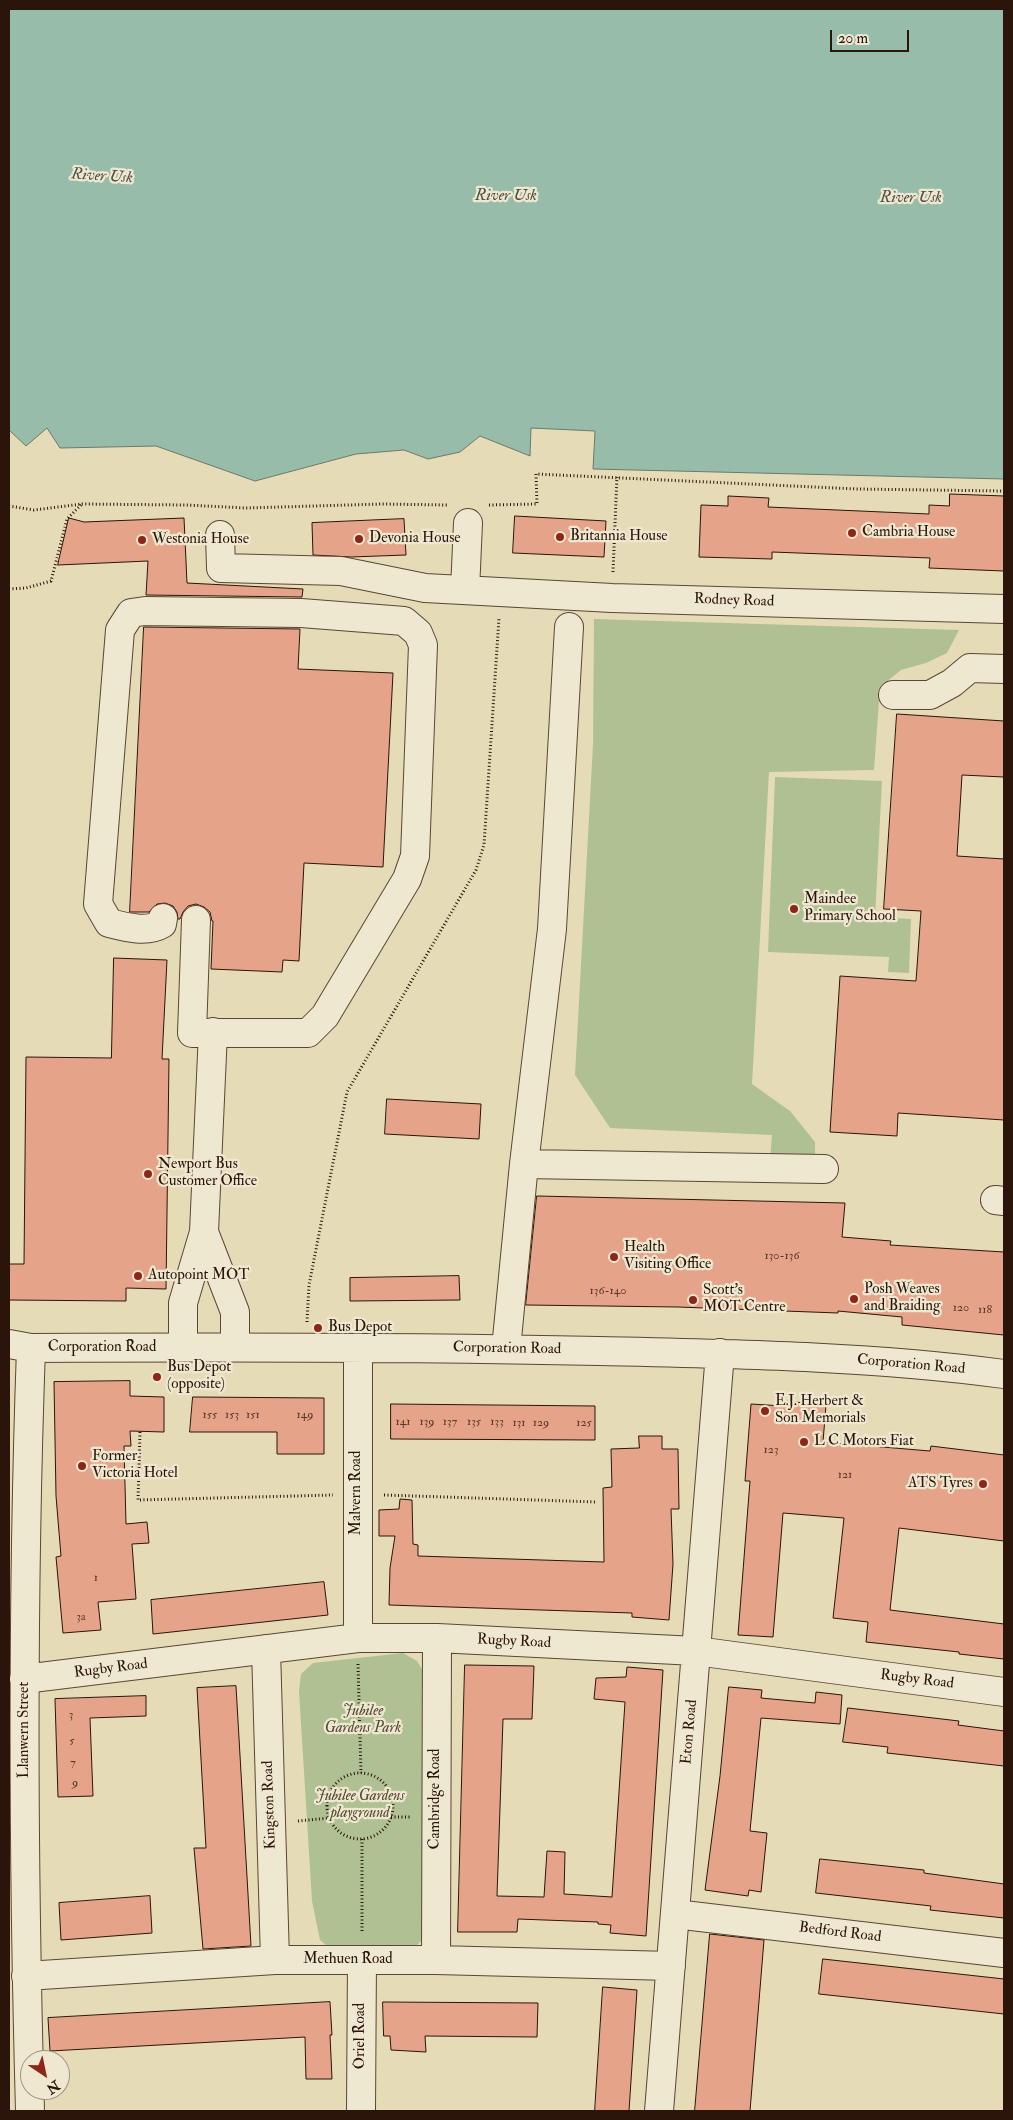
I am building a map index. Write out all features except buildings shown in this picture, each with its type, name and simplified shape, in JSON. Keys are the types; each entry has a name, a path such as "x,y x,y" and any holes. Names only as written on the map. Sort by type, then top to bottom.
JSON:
{"street":[{"path":"461,514 465,590"},
{"name":"Rodney Road","path":"220,535 221,568 341,571 424,588 612,598 1004,609"},
{"path":"145,611 301,612 404,621 418,633 423,646 415,856 406,879 325,1016 308,1033 213,1032 192,1032 196,925 169,929 163,921 154,929 109,923 98,904 120,630 130,613 145,611"},
{"path":"506,1349 524,1164 552,929 569,627"},
{"path":"893,695 930,695 952,683 970,668 1004,670"},
{"path":"183,1347 184,1303 204,1232 213,1032"},
{"path":"524,1164 824,1169"},
{"path":"204,1232 235,1312 235,1348"},
{"name":"Corporation Road","path":"20,1346 506,1349 720,1353 890,1361 1004,1374"},
{"name":"Llanwern Street","path":"20,1346 27,1456 24,1679 26,1976 30,2111"},
{"name":"Malvern Road","path":"358,1348 358,1638"},
{"name":"Eton Road","path":"659,2111 720,1353"},
{"name":"Rugby Road","path":"24,1679 358,1638 437,1638 696,1652 1004,1692"},
{"name":"Cambridge Road","path":"436,1960 437,1638"},
{"name":"Kingston Road","path":"266,1650 275,1960"},
{"name":"Bedford Road","path":"675,1914 1004,1953"},
{"name":"Methuen Road","path":"26,1976 275,1960 436,1960 671,1966"},
{"name":"Oriel Road","path":"361,2111 362,1960"}],"path":[{"path":"488,505 537,504 536,474 858,489 1004,491"},
{"path":"612,598 617,477"},
{"path":"9,589 26,588 51,581 67,519 82,504"},
{"path":"9,506 34,510 82,504 186,504 246,508 382,504 461,514"},
{"path":"305,1348 309,1285 347,1092 476,870 484,845 501,592"},
{"path":"358,1638 361,1773"},
{"path":"361,1773 372,1775 382,1781 389,1790 393,1800 393,1812 389,1822 382,1831 372,1837 362,1839 342,1833 332,1822 327,1808 332,1788 350,1774 361,1773"},
{"path":"362,1839 362,1960"}],"green space":[{"path":"594,619 959,630 947,653 926,663 901,670 880,687 874,770 769,772 752,1084 790,1111 815,1142 815,1161 770,1159 772,1135 610,1128 575,1075 593,744"},
{"path":"775,777 882,781 875,917 911,919 909,973 888,972 889,957 768,952"},
{"name":"Jubilee Gardens Park","path":"403,1653 417,1661 425,1674 424,1938 415,1947 331,1949 320,1940 312,1901 299,1691 301,1674 313,1663"}],"water":[{"name":"River Usk","path":"9,9 1004,9 1004,479 593,469 595,431 531,428 530,456 480,436 460,452 428,459 404,450 356,454 255,481 156,446 60,448 47,428 26,446 9,432"}],"place":[{"name":"Cambria House","path":"852,533"},
{"name":"Britannia House","path":"560,537"},
{"name":"Devonia House","path":"359,539"},
{"name":"Westonia House","path":"142,540"},
{"name":"Maindee Primary School","path":"794,909"},
{"name":"Newport Bus Customer Office","path":"148,1174"},
{"name":"Health Visiting Office","path":"614,1257"},
{"name":"Autopoint MOT","path":"138,1276"},
{"name":"Posh Weaves and Braiding","path":"854,1299"},
{"name":"Scott's MOT Centre","path":"693,1300"},
{"name":"Bus Depot","path":"318,1328"},
{"name":"Bus Depot (opposite)","path":"157,1377"},
{"name":"E.J. Herbert & Son Memorials","path":"765,1411"},
{"name":"L C Motors Fiat","path":"804,1442"},
{"name":"Former Victoria Hotel","path":"82,1466"},
{"name":"ATS Tyres","path":"983,1484"}],"park label":[{"name":"Jubilee Gardens playground","path":"360,1806"}]}
